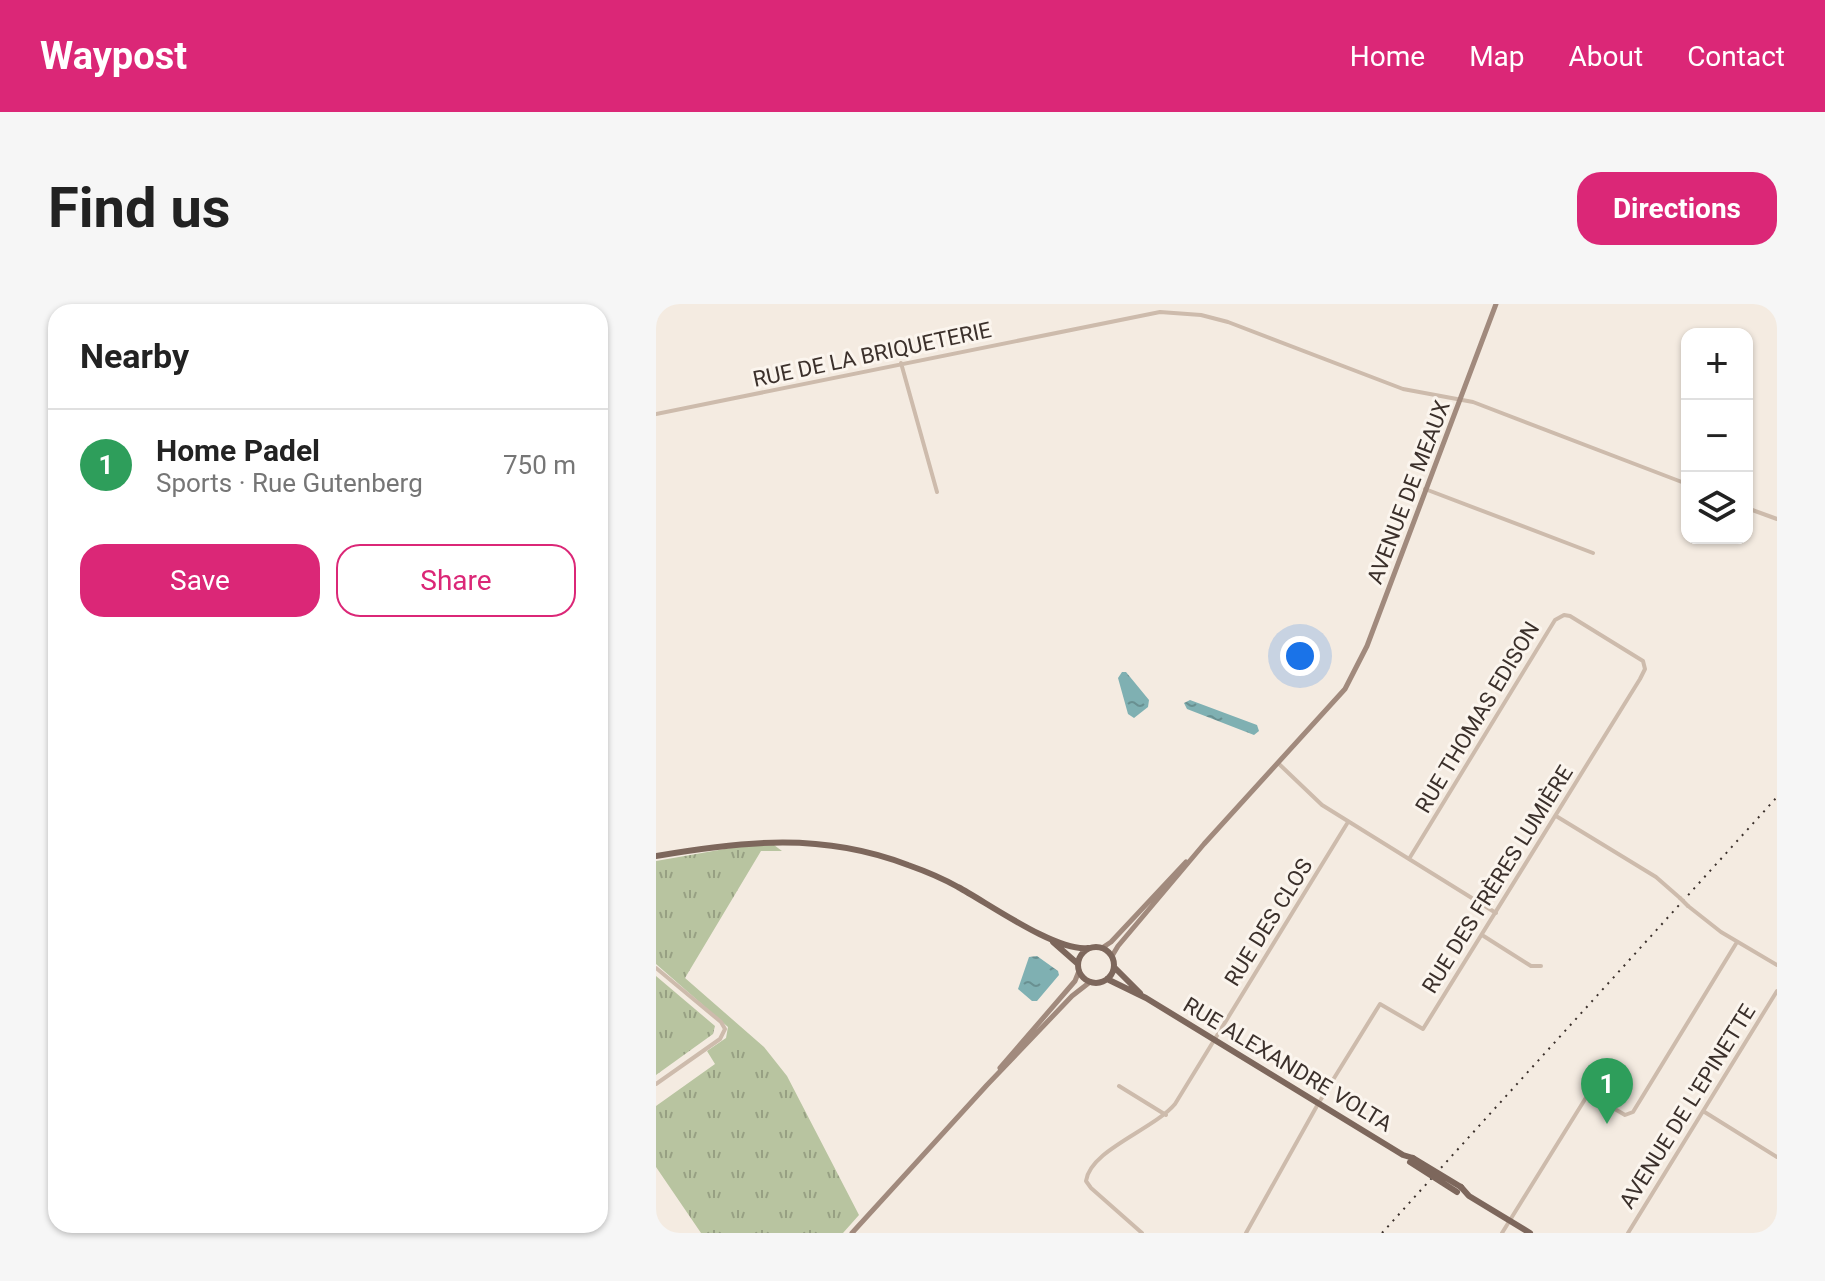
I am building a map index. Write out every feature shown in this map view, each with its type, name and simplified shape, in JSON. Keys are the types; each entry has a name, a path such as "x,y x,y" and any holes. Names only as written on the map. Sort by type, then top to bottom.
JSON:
{"main road":[{"path":"656,856 756,841 815,843 889,858 936,876 1073,948 1102,948 1112,956 1114,966 1107,979 1099,983 1090,982 1044,935"},
{"path":"1078,967 1081,955 1088,948"},
{"name":"RUE ALEXANDRE VOLTA","path":"1114,966 1146,998"},
{"name":"RUE ALEXANDRE VOLTA","path":"1107,979 1215,1039 1530,1233"}],"street":[{"path":"1160,312 1161,304"},
{"name":"AVENUE DE MEAUX","path":"1204,844 1345,689 1367,646 1496,304"},
{"name":"RUE DE LA BRIQUETERIE","path":"656,414 1160,312 1201,315 1228,322 1403,389 1460,398 1681,482"},
{"path":"901,363 937,492"},
{"path":"1425,489 1593,553"},
{"path":"1753,510 1777,519"},
{"name":"RUE THOMAS EDISON","path":"1409,859 1555,620 1564,615 1585,624"},
{"name":"RUE DES FRÈRES LUMIÈRE","path":"1318,1104 1380,1004 1423,1029 1645,669 1643,661 1585,624"},
{"path":"1278,763 1322,805 1496,913"},
{"path":"1556,816 1656,877 1688,906 1737,942 1777,965"},
{"name":"RUE DES CLOS","path":"1166,1115 1348,822"},
{"path":"1102,948 1204,844"},
{"path":"1112,956 1204,844"},
{"path":"1482,935 1531,966 1541,966"},
{"path":"1502,1233 1587,1096 1591,1095 1625,1115 1633,1112 1737,942"},
{"path":"987,1085 1075,981 1078,967"},
{"path":"656,968 721,1022 725,1029 720,1039 656,1084"},
{"path":"852,1233 987,1085 1078,990 1090,982"},
{"name":"AVENUE DE L'EPINETTE","path":"1628,1233 1776,995"},
{"path":"1119,1086 1166,1115 1097,1159 1087,1171 1086,1181 1142,1233"},
{"path":"1246,1233 1318,1104"},
{"path":"1703,1111 1777,1157"}],"green space":[{"path":"774,845 782,851 761,851 685,978 764,1047 787,1076 859,1215 843,1233 701,1233 656,1167 656,1106 715,1064 707,1051 726,1038 728,1027 656,964 656,861 736,847"},
{"path":"656,976 715,1026 713,1034 656,1075"}],"water":[{"path":"1126,672 1149,700 1148,707 1134,718 1128,714 1118,678"},
{"path":"1190,700 1257,725 1259,731 1254,735 1187,709 1184,703"},
{"path":"1037,956 1059,975 1037,1001 1032,1001 1018,989 1029,957"}],"railway":[{"path":"1382,1233 1777,797"}],"place":[{"name":"Home Padel","path":"1607,1124"}]}
